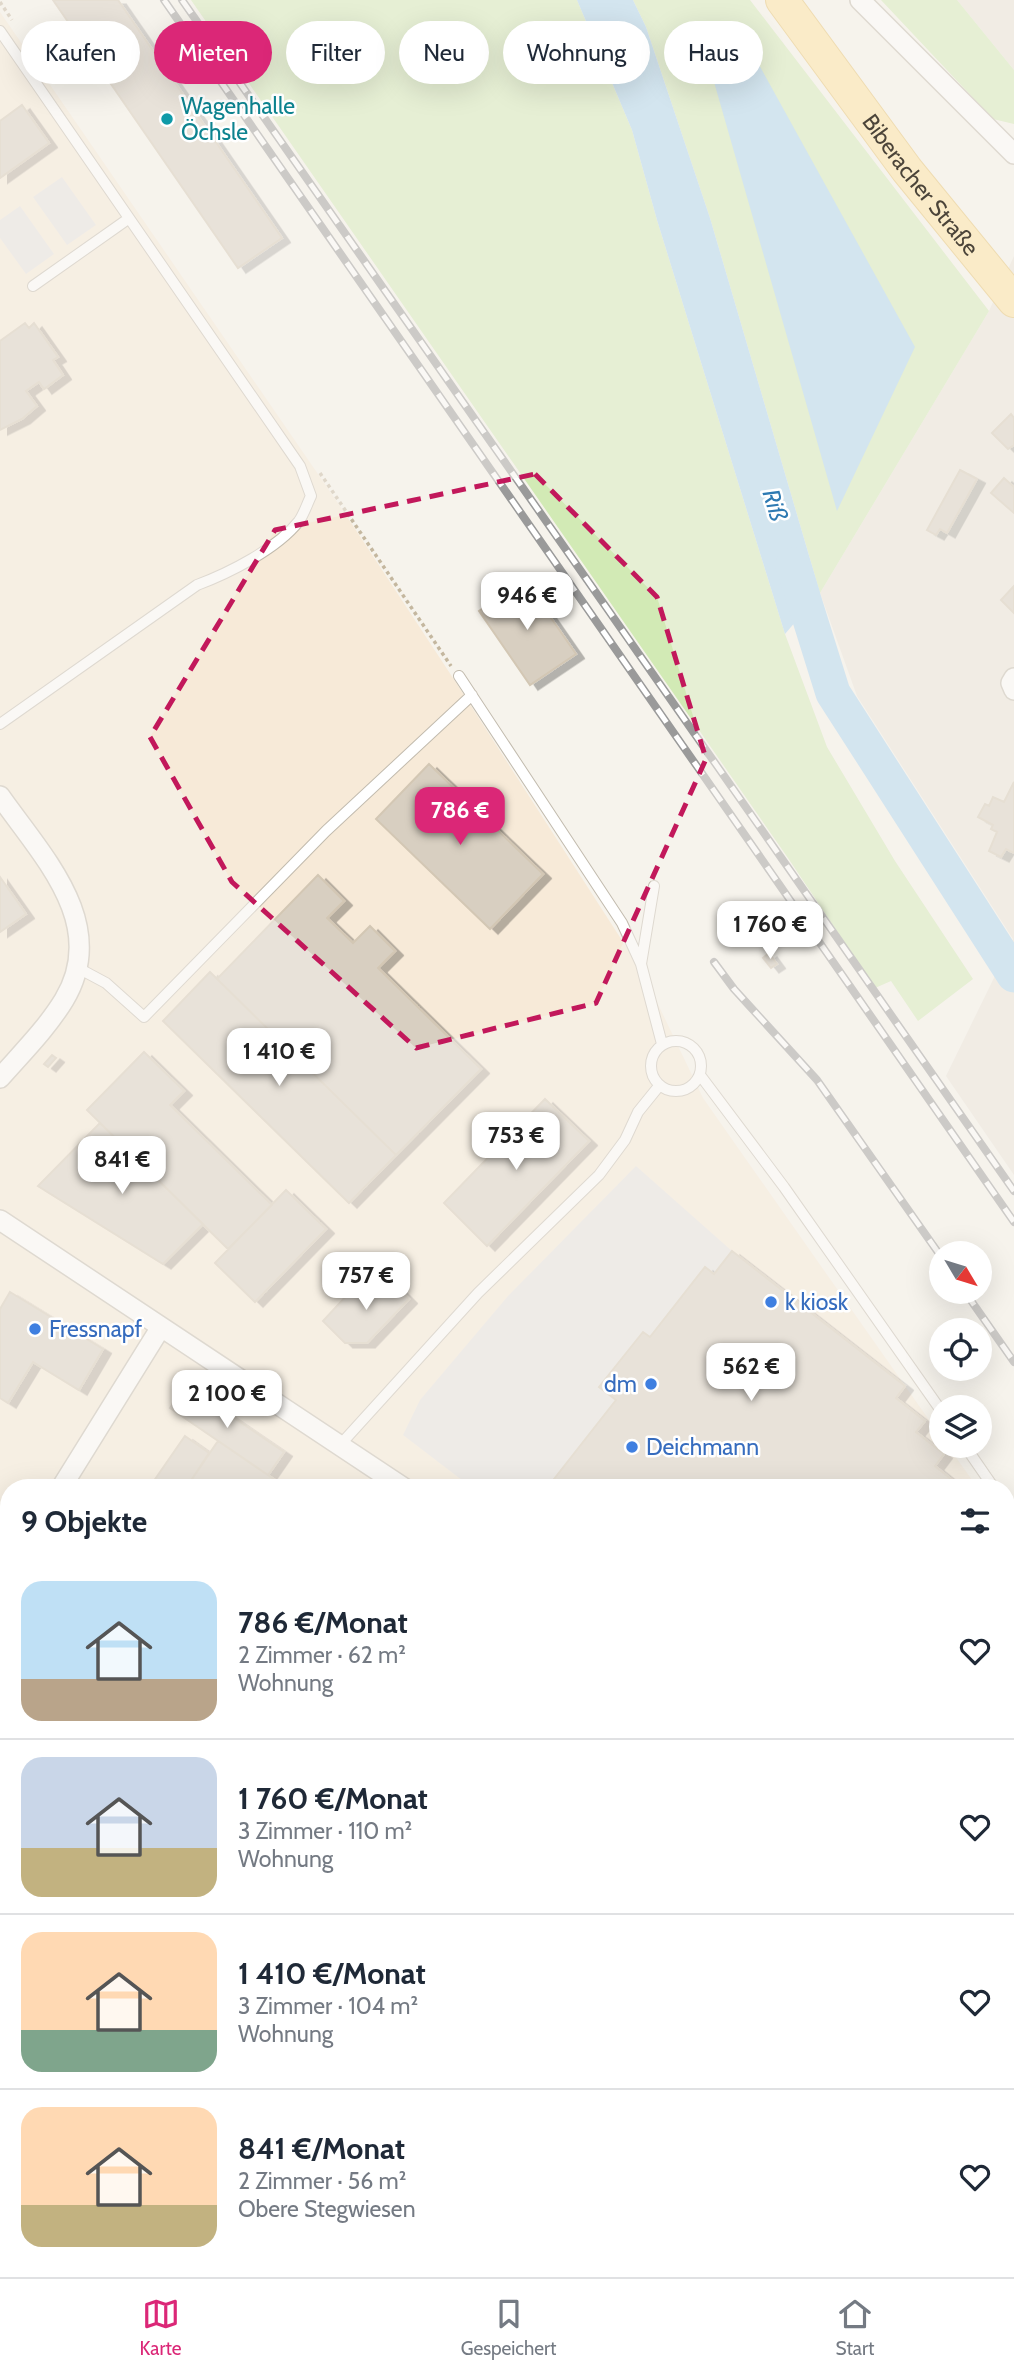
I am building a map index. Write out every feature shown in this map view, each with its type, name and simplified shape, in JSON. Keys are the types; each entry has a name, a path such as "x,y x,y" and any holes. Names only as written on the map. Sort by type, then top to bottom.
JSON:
{"main road":[{"name":"Biberacher Straße","path":"782,0 907,170 1014,301"}],"street":[{"path":"860,0 1014,154"},
{"path":"1014,678 1011,684 1014,690"},
{"path":"0,796 61,883 77,915 81,935 78,968 65,999 0,1078"},
{"path":"0,1220 391,1479"},
{"path":"67,1479 161,1327"}],"lane":[{"path":"0,31 300,466 311,496 299,521 258,555 226,575 197,585 0,724"},
{"path":"33,286 128,219"},
{"path":"459,676 622,923 641,964 662,1044"},
{"path":"78,968 106,983 144,1017 326,831 472,695"},
{"path":"641,964 643,937 654,886"},
{"path":"674,1040 687,1043 696,1051 701,1062 700,1075 690,1088 674,1092 659,1086 652,1077 650,1065 654,1053 662,1044 674,1040"},
{"path":"700,1075 784,1187 930,1395"},
{"path":"340,1445 478,1293 599,1175 659,1086"},
{"path":"973,1458 988,1479"}],"path":[{"path":"435,643 459,676"}],"highlighted area":[{"path":"535,474 657,597 706,759 596,1003 416,1048 232,882 150,737 275,530"}],"shaded area":[{"path":"957,0 1014,0 1014,70"},
{"path":"0,12 21,43 21,84 50,84 342,509 643,973 703,1098 929,1420 929,1458 956,1458 971,1479 0,1479"},
{"path":"62,177 96,225 67,245 33,197"},
{"path":"20,206 54,254 26,274 0,238 0,220"},
{"path":"1014,256 1014,1175 946,1076 1013,939 857,696 820,593 989,311"},
{"path":"636,1166 732,1251 714,1274 704,1267 650,1337 643,1332 600,1387 616,1400 553,1479 461,1479 403,1435 420,1400 508,1296"}],"green space":[{"path":"191,0 577,0 586,21 503,21 503,84 613,84 632,130 657,220 785,634 827,747 895,861 973,979 918,1021 891,981 875,988 788,858 249,84 272,84 272,21 206,21"},
{"path":"633,0 750,0 989,311 820,593 710,218 665,84 763,84 763,21 664,21 664,81 650,39 650,21 643,21"},
{"path":"881,0 957,0 1014,70 1014,124 993,119"}],"water":[{"path":"577,0 633,0 643,21 586,21"},
{"path":"650,39 710,218 820,593 785,634 657,220 632,130 613,84 650,84"},
{"path":"763,72 915,347 837,511 715,84 763,84"}],"building":[{"name":"Wagenhalle Öchsle","path":"53,0 118,0 132,21 67,21"},
{"name":"Wagenhalle Öchsle","path":"140,32 154,52 154,84 176,84 282,238 238,268 111,84 140,84"},
{"path":"22,105 49,143 0,178 0,121"},
{"path":"25,323 29,328 34,323 58,357 53,360 63,375 44,389 39,382 26,391 37,406 22,419 0,430 0,341"},
{"path":"1011,414 1014,418 1014,445 1008,449 992,433"},
{"path":"960,470 977,479 947,533 940,529 936,535 927,530"},
{"path":"1004,478 1014,487 1014,513 991,493"},
{"path":"524,579 576,654 530,685 479,611"},
{"path":"1014,586 1014,613 1001,600"},
{"path":"429,764 543,874 490,929 376,819"},
{"path":"1014,782 1014,853 1006,849 1001,857 989,851 997,832 991,829 993,825 978,817 985,804 989,806 993,797 1004,802"},
{"path":"318,875 344,901 327,918 353,943 370,926 395,951 378,968 481,1069 396,1155 217,979"},
{"path":"0,877 26,914 0,932"},
{"path":"769,953 777,964 771,968 763,958"},
{"path":"210,972 396,1155 349,1203 163,1021"},
{"path":"144,1052 184,1091 170,1105 272,1205 228,1249 87,1110"},
{"path":"52,1055 56,1058 48,1067 44,1064"},
{"path":"545,1099 589,1141 487,1246 444,1203"},
{"path":"100,1123 203,1224 163,1264 38,1186"},
{"path":"286,1190 326,1229 255,1302 215,1263"},
{"path":"732,1251 905,1386 896,1398 925,1421 916,1432 929,1442 929,1458 941,1458 935,1466 951,1479 554,1479 616,1400 599,1387 643,1332 650,1337 705,1267 714,1274"},
{"path":"383,1273 409,1299 367,1343 345,1343 323,1321 348,1294 361,1295"},
{"name":"Fressnapf","path":"10,1292 103,1349 79,1390 33,1362 8,1403 0,1398 0,1309"},
{"path":"186,1385 284,1452 268,1475 170,1408"},
{"path":"185,1436 209,1453 192,1479 155,1479"},
{"path":"218,1441 274,1479 192,1479"}],"waterway":[{"name":"Riß","path":"793,565 833,693 1014,975"}],"railway":[{"path":"164,0 1014,1222"},
{"path":"182,0 1014,1191"},
{"path":"714,962 734,989 817,1080 930,1241"},
{"path":"973,1304 1014,1362"}],"place":[{"name":"Wagenhalle Öchsle","path":"167,119"},
{"name":"k kiosk","path":"771,1302"},
{"name":"Fressnapf","path":"35,1329"},
{"name":"dm","path":"651,1384"},
{"name":"Deichmann","path":"632,1447"}]}
